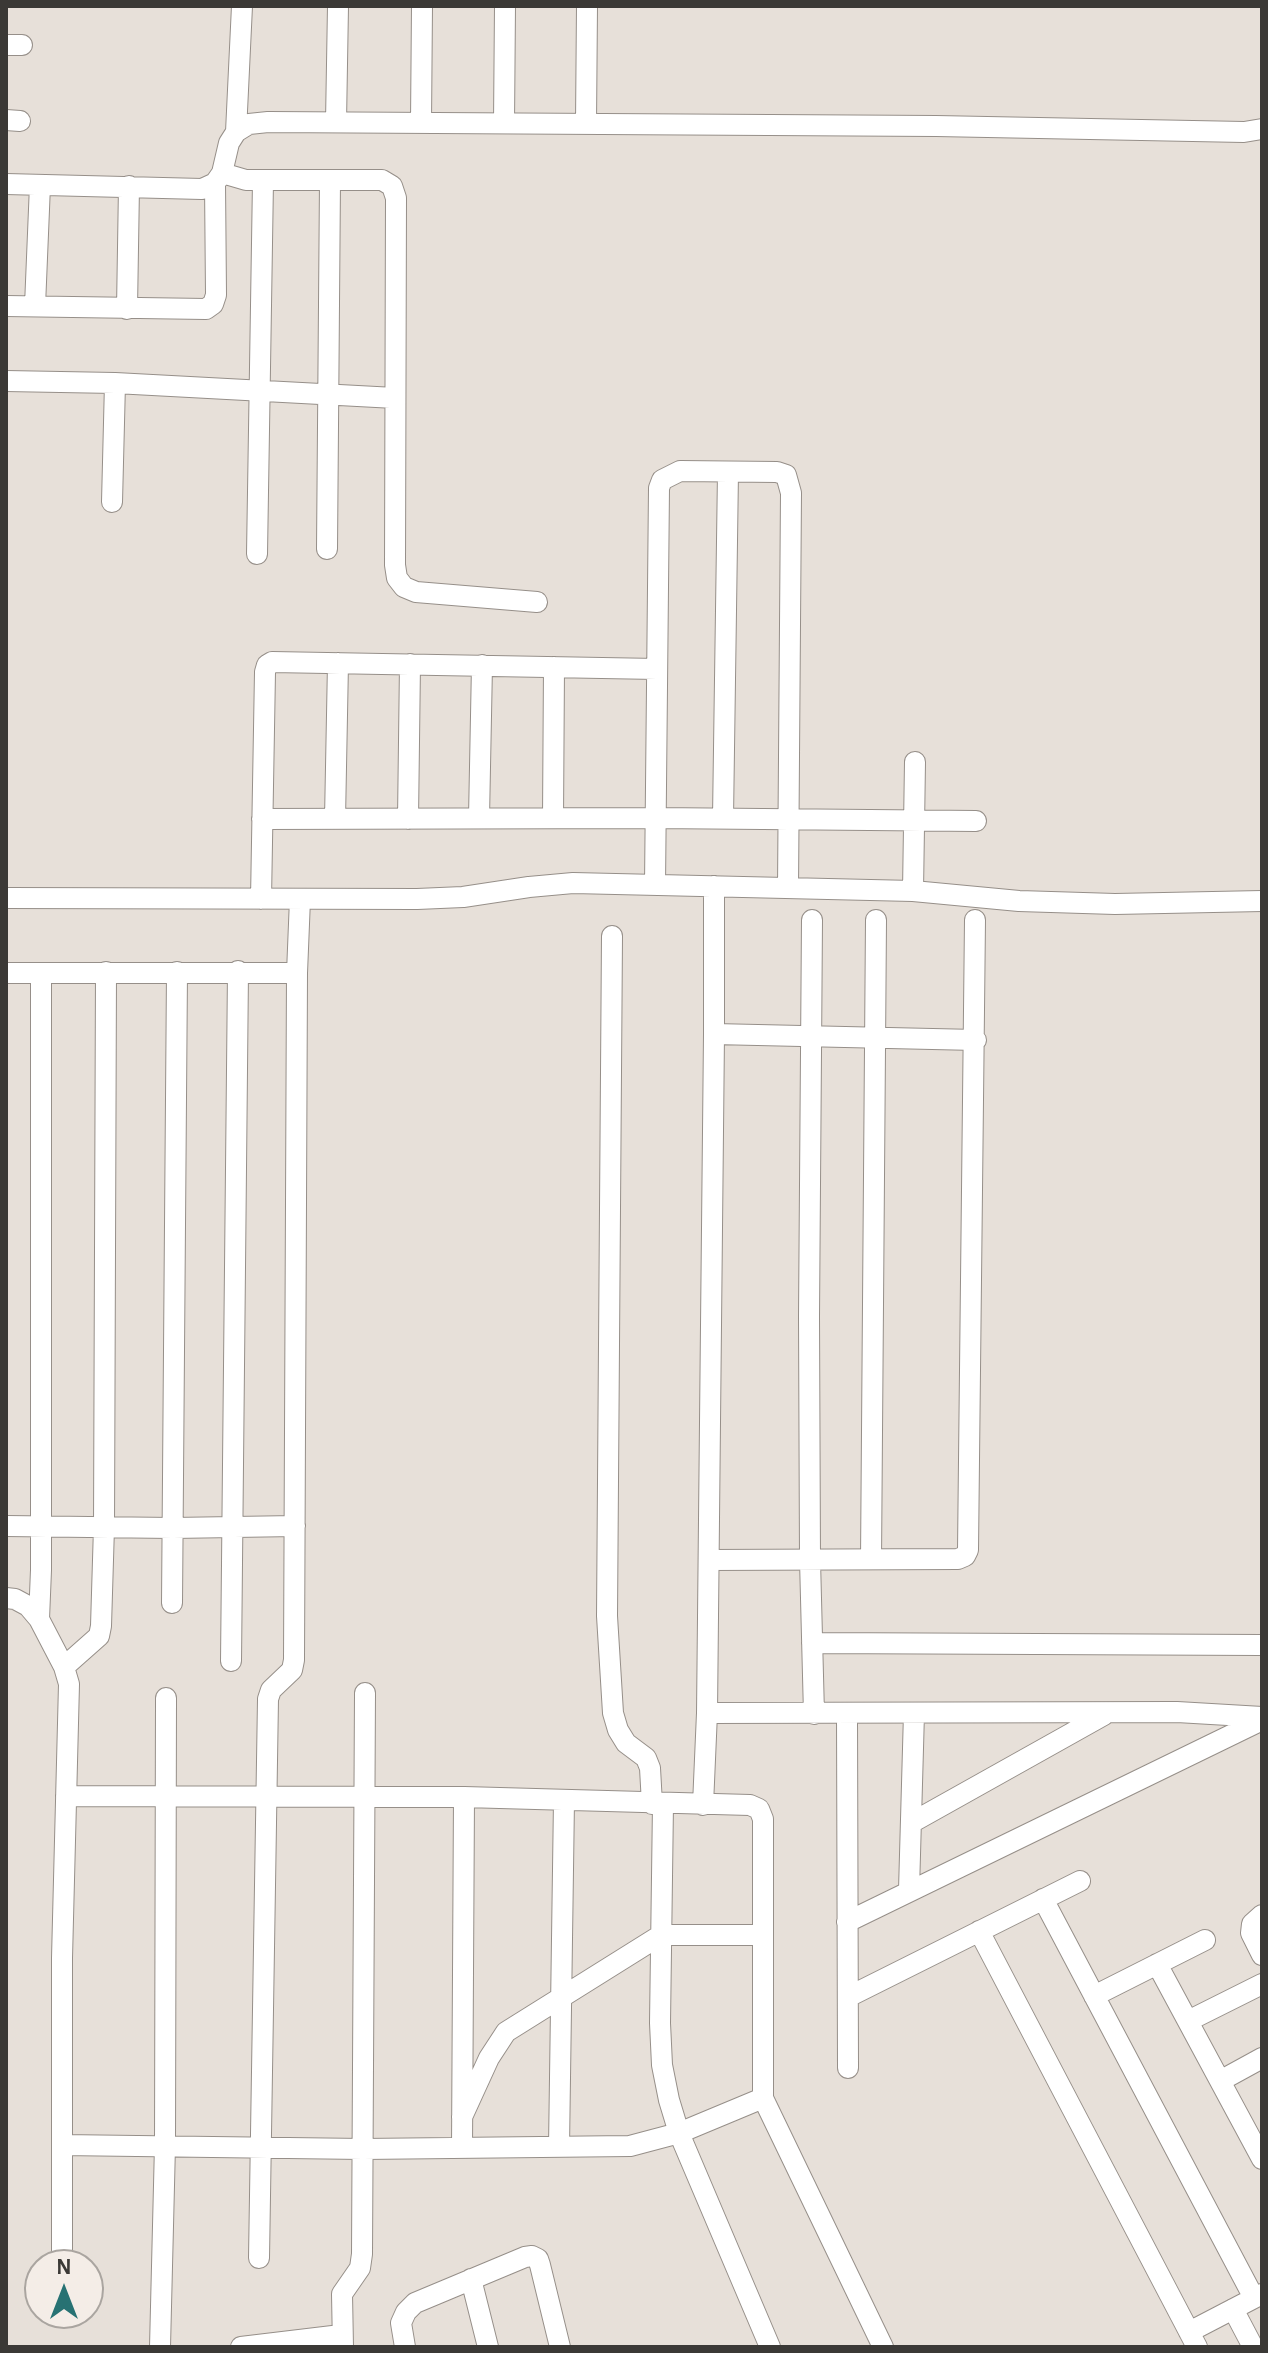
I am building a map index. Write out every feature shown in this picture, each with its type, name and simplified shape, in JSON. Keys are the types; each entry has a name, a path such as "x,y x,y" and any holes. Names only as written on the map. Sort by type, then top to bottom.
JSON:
{"street":[{"path":"236,132 242,6"},
{"path":"336,122 338,6"},
{"path":"421,122 422,6"},
{"path":"504,123 505,6"},
{"path":"586,123 587,6"},
{"path":"6,306 198,311 213,304 216,295 219,178 229,143 236,132 249,124 586,123 1244,132 1262,129"},
{"path":"6,184 202,189 219,178 263,181 382,180 392,186 396,198 397,578 404,587 416,592 537,602"},
{"path":"257,554 263,181"},
{"path":"327,549 330,181"},
{"path":"35,306 40,185"},
{"path":"127,309 129,186"},
{"path":"6,381 115,383 395,398"},
{"path":"112,502 115,383"},
{"path":"655,885 659,488 662,480 680,471 777,472 786,475 790,483 788,888"},
{"path":"723,818 728,472"},
{"path":"261,899 267,665 272,662 657,669"},
{"path":"335,819 338,663"},
{"path":"408,819 410,664"},
{"path":"479,818 482,665"},
{"path":"553,818 554,667"},
{"path":"913,891 915,762"},
{"path":"262,819 976,821"},
{"path":"6,898 463,897 573,883 913,891 1019,901 1115,904 1262,901"},
{"path":"703,1805 709,1560 714,886"},
{"path":"259,2258 268,1699 271,1690 292,1670 294,1660 297,973 300,899"},
{"path":"812,920 809,1316 814,1714"},
{"path":"871,1559 876,920"},
{"path":"709,1560 958,1559 965,1556 968,1550 975,920"},
{"path":"612,936 607,1616 610,1677 618,1730 626,1743 646,1758 657,1804 662,2065 679,2133 770,2347"},
{"path":"231,1661 238,971"},
{"path":"64,1667 99,1636 101,1626 106,972"},
{"path":"172,1603 177,972"},
{"path":"6,973 297,973"},
{"path":"39,1619 41,973"},
{"path":"714,1034 976,1040"},
{"path":"6,1526 295,1526"},
{"path":"6,1598 28,1606 39,1619 64,1667 69,1684 62,2249"},
{"path":"812,1643 1262,1645"},
{"path":"241,2347 342,2341 342,2294 360,2268 365,1693"},
{"path":"160,2347 165,2145 163,1918 166,1698"},
{"path":"707,1713 1193,1713 1262,1719"},
{"path":"909,1890 914,1713"},
{"path":"911,1823 1107,1713"},
{"path":"847,1714 848,2068"},
{"path":"847,1922 1262,1719"},
{"path":"66,1796 464,1797 750,1805 759,1809 763,1819 763,2098 883,2347"},
{"path":"462,2148 464,1797"},
{"path":"559,2147 564,1800"},
{"path":"848,1997 1080,1881"},
{"path":"979,1931 1193,2339 1233,2309 1258,2296 1043,1899"},
{"path":"1262,1915 1252,1924 1251,1933 1262,1955"},
{"path":"462,2117 489,2058 506,2032 661,1935 762,1935"},
{"path":"1094,1996 1205,1940"},
{"path":"1157,1964 1262,2159"},
{"path":"1188,2021 1262,1984"},
{"path":"1220,2081 1262,2058"},
{"path":"62,2145 363,2149 630,2146 679,2133 763,2098"},
{"path":"405,2347 401,2323 415,2303 525,2257 538,2259 560,2347"},
{"path":"471,2279 488,2347"},
{"path":"1233,2309 1253,2347"}]}
